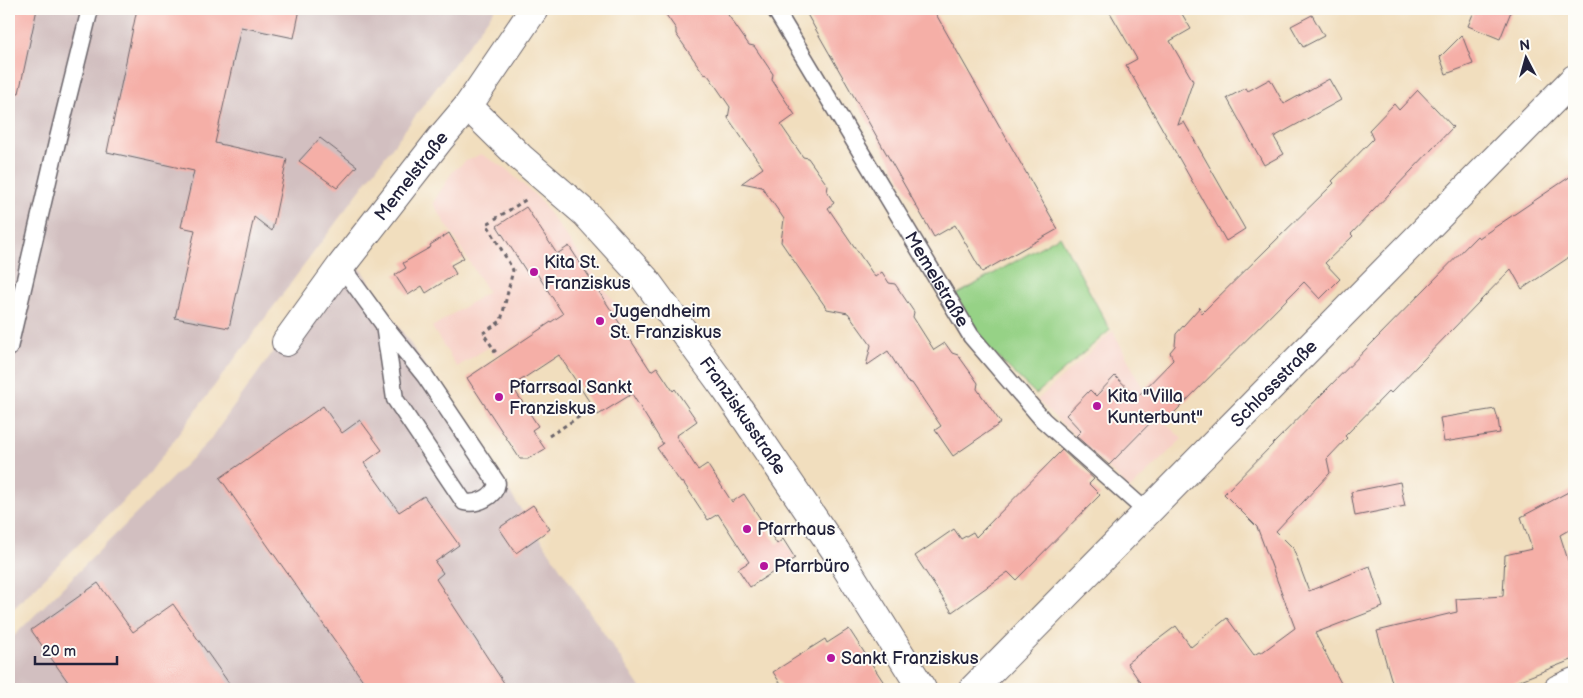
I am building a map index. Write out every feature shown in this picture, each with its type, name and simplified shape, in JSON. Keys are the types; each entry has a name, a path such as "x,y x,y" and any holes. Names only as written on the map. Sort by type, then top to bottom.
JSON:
{"street":[{"name":"Memelstraße","path":"286,342 341,266 468,106 534,9"},
{"name":"Schlossstraße","path":"973,689 1574,79"},
{"name":"Franziskusstraße","path":"468,106 520,157 586,214 645,279 727,391 835,550 922,689"},
{"path":"1558,689 1574,682"}],"lane":[{"path":"9,348 90,9"},
{"name":"Memelstraße","path":"774,9 971,336 1043,420 1147,512"},
{"path":"341,266 384,325 425,376 497,483 495,490 483,500 474,503 464,502 395,399 384,325"}],"path":[{"path":"493,352 495,351 483,333 501,321 513,270 487,224 550,183"},
{"path":"549,436 596,406"}],"shaded area":[{"path":"9,9 495,9 145,479 9,613"},
{"name":"Kita St. Franziskus","path":"481,154 505,168 538,198 626,318 595,340 539,362 524,339 495,356 489,347 457,367 432,327 488,292 433,203 453,171 466,161"},
{"path":"347,249 641,689 9,689 9,641 209,441"},
{"name":"Kita \"Villa Kunterbunt\"","path":"1113,331 1155,412 1182,439 1130,489 1037,400"}],"green space":[{"path":"1060,236 1110,330 1036,394 987,347 956,295"}],"building":[{"path":"9,9 37,9 19,93 9,92"},
{"path":"137,9 300,9 294,38 241,27 215,143 287,159 272,231 254,217 229,328 175,318 195,230 181,227 194,171 107,152"},
{"path":"662,9 724,9 749,45 754,46 773,74 772,80 795,115 781,125 803,157 808,158 828,186 827,192 834,203 828,208 875,277 882,272 889,283 895,284 914,312 913,317 934,350 945,343 952,353 958,355 978,383 977,389 1001,423 953,456 935,430 941,426 912,383 907,382 888,351 866,366 871,345 848,313 827,309 781,242 784,219 762,187 742,183 763,168 728,118 730,107 676,34 676,29"},
{"path":"804,9 933,9 1058,229 982,272 955,225 934,237"},
{"path":"1108,9 1179,9 1191,29 1170,41 1193,81 1178,125 1184,122 1245,229 1226,241 1126,65 1137,59"},
{"path":"1475,9 1512,9 1500,39 1468,26"},
{"path":"1312,15 1324,36 1303,47 1291,26"},
{"path":"1462,35 1473,64 1446,74 1440,57"},
{"path":"1270,79 1284,104 1329,79 1341,100 1274,137 1284,154 1264,165 1227,98 1246,88 1248,91"},
{"path":"1418,90 1453,127 1351,234 1353,236 1325,263 1340,279 1320,299 1304,282 1166,421 1159,414 1109,465 1076,436 1081,431 1066,415 1090,390 1096,396 1115,376 1137,397 1173,360 1170,352 1175,346 1176,334 1200,307 1202,313 1334,183 1332,181 1373,139 1369,130 1394,104 1399,110"},
{"path":"320,138 357,166 337,188 299,161"},
{"path":"1574,174 1574,254 1522,289 1511,269 1391,393 1389,391 1345,436 1347,438 1327,459 1330,473 1276,531 1293,548 1309,591 1370,566 1383,607 1315,633 1344,689 1144,689 1127,663 1176,626 1191,647 1227,618 1254,655 1259,652 1261,653 1295,628 1257,527 1224,494 1477,236 1479,238"},
{"path":"526,207 557,254 569,246 651,371 657,367 697,421 676,436 698,470 707,464 732,502 744,494 777,544 783,539 795,558 750,587 738,569 749,562 718,514 708,520 683,482 681,483 657,448 663,444 632,394 598,415 559,355 512,386 538,426 532,430 545,449 528,459 520,459 467,378 563,314 534,269 528,274 497,226"},
{"path":"449,233 464,258 451,265 456,274 426,293 422,286 408,295 395,275 406,268 403,263 431,247 430,245"},
{"path":"323,406 342,433 360,420 382,450 364,463 399,512 424,496 459,545 435,562 443,573 436,579 508,689 369,689 220,478"},
{"path":"1495,409 1500,433 1444,442 1440,418"},
{"path":"1062,450 1094,479 1089,484 1100,495 1016,580 1008,572 952,612 915,556 954,529 961,539 973,532 976,537"},
{"path":"1400,482 1405,506 1355,516 1351,492"},
{"path":"1574,489 1574,527 1560,535 1574,579 1574,659 1498,689 1394,689 1377,631 1457,612 1456,599 1503,596 1505,555 1532,549 1521,517"},
{"path":"533,505 550,529 516,553 499,528"},
{"path":"98,583 133,632 173,604 233,689 73,689 31,630"},
{"name":"Sankt Franziskus","path":"849,629 888,689 784,689 773,672 825,639 827,643"}],"place":[{"name":"Kita St. Franziskus","path":"534,272"},
{"name":"Jugendheim St. Franziskus","path":"600,321"},
{"name":"Pfarrsaal Sankt Franziskus","path":"499,397"},
{"name":"Kita \"Villa Kunterbunt\"","path":"1097,406"},
{"name":"Pfarrhaus","path":"747,529"},
{"name":"Pfarrbüro","path":"764,566"},
{"name":"Sankt Franziskus","path":"831,658"}]}
